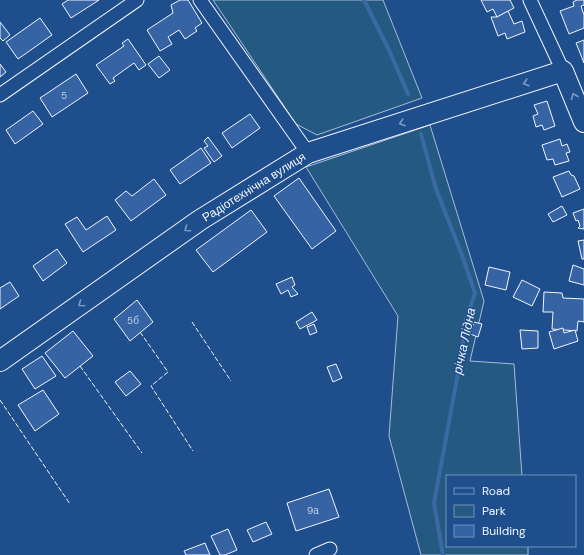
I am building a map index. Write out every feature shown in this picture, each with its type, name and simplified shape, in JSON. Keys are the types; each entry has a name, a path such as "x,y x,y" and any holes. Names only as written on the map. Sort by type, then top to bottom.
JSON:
{"main road":[{"name":"Радіотехнічна вулиця","path":"0,362 200,220 308,153 563,71"},
{"path":"563,71 584,122"}],"street":[{"path":"0,95 137,0"},
{"path":"200,0 308,153"},
{"path":"530,0 563,71"},
{"path":"316,555 330,549"}],"green space":[{"path":"213,0 383,0 422,98 317,135 296,124"},
{"path":"430,125 484,301 470,361 514,364 522,475 446,475 446,547 528,547 528,555 421,555 389,436 398,316 306,167"}],"building":[{"path":"68,0 99,0 71,18 62,4"},
{"path":"180,0 188,0 202,23 195,28 197,31 185,39 179,30 168,37 172,44 160,51 147,30 173,13 171,5"},
{"path":"481,0 510,0 514,8 497,17 493,9 487,12"},
{"path":"577,0 584,0 584,5 581,6 584,15 584,28 569,34 560,11 574,6 573,2"},
{"path":"508,11 514,24 522,21 525,32 507,39 505,33 498,36 491,17 497,17"},
{"path":"40,18 52,35 18,59 6,42"},
{"path":"0,22 10,35 3,41 0,38"},
{"path":"128,39 146,65 139,70 134,63 113,78 115,81 110,84 96,65 124,46 122,43"},
{"path":"584,40 584,63 576,43"},
{"path":"159,56 170,70 159,78 148,64"},
{"path":"0,64 6,72 0,77"},
{"path":"76,74 88,93 52,117 40,98"},
{"path":"547,101 555,126 544,130 542,125 536,127 533,116 538,114 534,105"},
{"path":"33,111 43,124 15,144 6,130"},
{"path":"250,114 260,128 232,148 222,133"},
{"path":"208,137 222,156 214,162 204,148 208,146 204,141"},
{"path":"560,139 562,146 567,144 570,152 566,153 569,161 555,165 553,159 547,160 542,145"},
{"path":"201,148 211,163 180,184 170,170"},
{"path":"569,171 571,175 574,176 580,189 562,197 553,177"},
{"path":"299,178 336,231 312,249 274,196"},
{"path":"154,179 166,195 131,221 115,200 126,191 132,196"},
{"path":"562,206 567,215 553,222 548,214"},
{"path":"584,209 584,229 578,228 580,226 578,220 576,221 573,213"},
{"path":"251,210 267,232 213,272 196,250"},
{"path":"107,216 116,230 83,252 65,224 77,217 86,230"},
{"path":"584,240 584,259 582,259 578,241"},
{"path":"57,249 67,263 43,281 33,266"},
{"path":"573,265 584,269 584,285 569,281"},
{"path":"489,267 510,272 506,290 485,285"},
{"path":"292,277 295,285 292,287 298,294 291,297 288,290 281,294 276,284"},
{"path":"522,280 540,289 532,306 513,297"},
{"path":"10,282 19,296 0,309 0,288"},
{"path":"544,292 562,293 563,298 584,299 584,322 578,321 577,331 552,329 553,312 543,312"},
{"path":"137,300 153,322 130,341 114,319"},
{"path":"312,312 317,320 300,329 296,322"},
{"path":"474,322 482,324 478,337 470,334"},
{"path":"314,324 317,332 310,335 307,327"},
{"path":"563,328 564,333 575,330 578,341 554,349 549,332"},
{"path":"520,330 538,331 538,348 522,349"},
{"path":"73,331 93,356 65,378 45,353"},
{"path":"42,356 56,376 35,389 22,369"},
{"path":"336,364 342,378 333,382 327,367"},
{"path":"130,371 141,384 126,396 115,382"},
{"path":"43,390 59,414 35,431 18,405"},
{"path":"329,489 339,517 296,531 287,503"},
{"path":"266,522 272,534 253,542 247,530"},
{"path":"228,529 237,550 225,555 220,555 211,536"},
{"path":"205,543 210,555 186,555 184,551"}],"waterway":[{"name":"річка Лідна","path":"364,0 390,52 408,94"},
{"name":"річка Лідна","path":"421,134 436,189 475,293 466,320 461,357 434,503 443,555"}],"fence":[{"path":"192,322 231,381"},
{"path":"140,332 168,372 151,386 193,451"},
{"path":"80,366 142,453"},
{"path":"0,400 70,504"}]}
